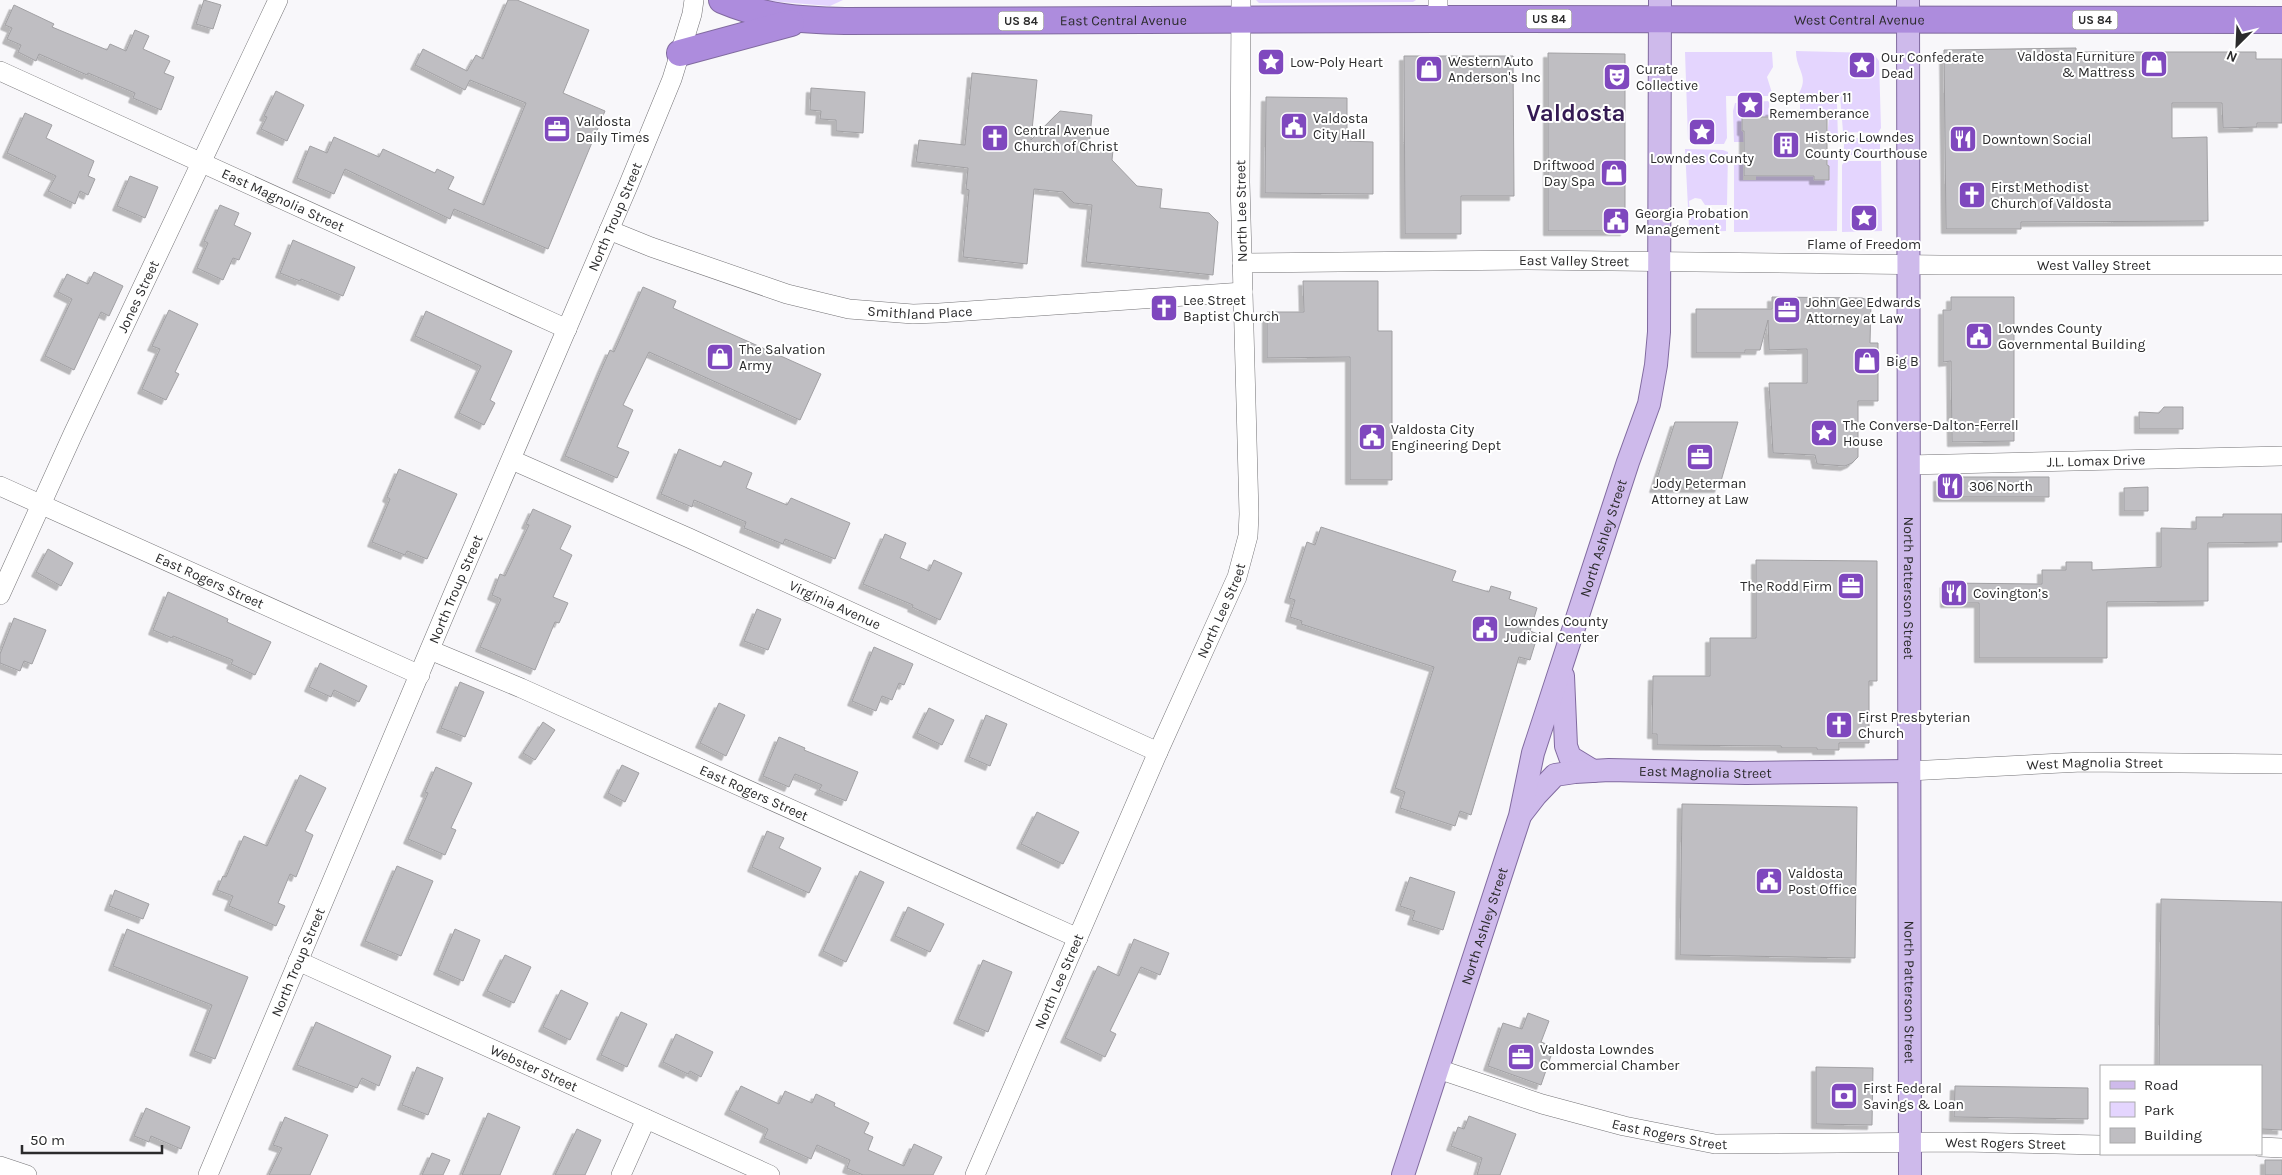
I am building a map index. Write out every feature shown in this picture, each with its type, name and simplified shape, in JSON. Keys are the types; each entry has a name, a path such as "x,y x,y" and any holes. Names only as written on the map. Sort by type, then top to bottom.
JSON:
{"highway":[{"name":"East Central Avenue","path":"722,0 766,16 801,20 1241,10 1438,9"},
{"name":"West Central Avenue","path":"1438,9 1908,10 2282,20"},
{"path":"680,53 801,20"}],"main road":[{"name":"North Ashley Street","path":"1404,1175 1520,816 1533,753 1648,404 1656,365 1659,262 1660,10"},
{"name":"North Patterson Street","path":"1908,10 1910,1175"},
{"path":"1562,664 1566,746 1570,757 1594,771"},
{"name":"East Magnolia Street","path":"1520,816 1555,775 1594,771 1746,773 1909,771"}],"street":[{"name":"Jones Street","path":"0,595 278,0"},
{"name":"North Troup Street","path":"208,1175 610,230 672,79 692,14 694,0"},
{"name":"North Lee Street","path":"974,1175 1158,752 1237,576 1248,536 1242,262 1241,10"},
{"name":"East Magnolia Street","path":"0,71 567,329"},
{"name":"Smithland Place","path":"610,230 787,294 849,309 913,314 939,313 1243,292"},
{"name":"East Valley Street","path":"1242,262 1529,260 1908,265"},
{"name":"West Valley Street","path":"1908,265 2282,265"},
{"name":"J.L. Lomax Drive","path":"1908,465 2282,456"},
{"name":"Virginia Avenue","path":"512,460 716,550 1158,752"},
{"name":"East Rogers Street","path":"0,486 420,675"},
{"name":"East Rogers Street","path":"430,650 521,688 1078,938"},
{"name":"West Magnolia Street","path":"1909,771 2082,762 2282,764"},
{"name":"Webster Street","path":"298,962 770,1175"},
{"name":"East Rogers Street","path":"1438,1069 1542,1104 1624,1126 1706,1142 1773,1145 1910,1143"},
{"path":"620,1175 646,1119"},
{"name":"West Rogers Street","path":"1910,1143 2100,1145"},
{"path":"2262,1147 2282,1148"},
{"path":"0,1166 27,1175"}],"green space":[{"path":"755,0 843,0 830,6"},
{"path":"1256,0 1416,0 1413,2 1259,3"},
{"path":"1796,51 1873,53 1879,61 1881,128 1878,133 1843,132 1840,95 1798,95 1803,78"},
{"path":"1685,52 1772,52 1773,67 1767,77 1773,96 1726,96 1727,138 1724,144 1696,144 1688,139"},
{"path":"1800,100 1834,101 1837,104 1838,140 1827,140 1829,116 1800,118"},
{"path":"1769,101 1769,118 1742,117 1744,142 1734,142 1733,111 1735,103"},
{"path":"1850,138 1873,138 1880,142 1880,150 1874,155 1848,155 1844,150 1844,144"},
{"path":"1685,149 1723,150 1728,152 1727,205 1705,205 1701,199 1695,198 1689,201 1690,213 1695,217 1701,216 1704,213 1726,213 1726,231 1697,232 1689,227"},
{"path":"1827,154 1838,154 1837,231 1734,232 1734,155 1744,156 1743,180 1756,180 1756,176 1814,176 1815,180 1829,180"},
{"path":"1845,161 1881,161 1882,231 1842,232 1842,165"}],"building":[{"path":"204,0 221,5 213,29 196,24"},
{"name":"Valdosta Daily Times","path":"508,0 517,0 589,30 563,93 605,111 548,249 454,209 450,219 345,169 334,194 297,178 310,146 327,153 334,137 379,157 383,149 435,173 437,169 454,177 448,189 484,205 526,103 470,80 465,90 415,65 423,49 467,71 476,55 483,59"},
{"path":"14,5 54,24 52,27 107,50 110,44 126,51 135,30 149,36 143,49 170,61 164,73 174,77 161,110 133,98 135,93 88,73 87,75 39,54 36,61 18,52 21,45 7,39 12,28 5,25"},
{"path":"2076,48 2076,52 2256,52 2256,59 2282,59 2282,123 2257,123 2257,127 2223,128 2222,103 2172,103 2172,138 2207,137 2208,221 2021,222 2021,229 1946,229 1944,50"},
{"path":"1548,53 1625,54 1625,231 1548,231"},
{"path":"1404,56 1513,56 1514,196 1461,196 1461,234 1405,234"},
{"path":"972,73 1037,80 1031,140 1060,111 1092,115 1089,147 1113,150 1112,160 1137,186 1162,189 1160,208 1209,213 1218,222 1213,275 1086,262 1092,205 1074,203 1063,192 1034,189 1027,264 963,257 969,190 966,189 968,168 916,162 919,140 965,145"},
{"path":"811,88 865,92 863,133 836,131 836,120 820,119 821,111 810,110"},
{"path":"276,91 304,105 287,141 261,129 267,117 264,116"},
{"path":"1266,97 1347,98 1347,141 1373,142 1373,194 1265,193"},
{"name":"Historic Lowndes County Courthouse","path":"1770,111 1800,111 1800,116 1827,116 1827,165 1829,166 1829,180 1814,180 1814,176 1744,176 1744,131 1742,131 1742,117 1770,117"},
{"path":"25,113 52,125 46,138 94,161 88,176 95,179 88,195 80,191 75,204 48,191 56,176 7,153"},
{"path":"130,176 158,187 145,218 117,206"},
{"path":"220,205 239,213 234,225 251,233 239,260 233,258 223,280 197,268 208,243 204,241"},
{"path":"293,240 355,267 343,296 301,279 300,281 280,273"},
{"path":"94,272 123,286 109,316 101,312 74,370 45,356 72,299 58,292 67,274 88,284"},
{"path":"1303,281 1378,281 1378,331 1392,331 1392,480 1350,480 1350,357 1267,358 1267,312 1304,312"},
{"name":"The Salvation Army","path":"643,287 676,301 673,308 821,374 800,420 649,352 623,405 633,410 617,447 629,452 617,478 565,456 610,350 614,352"},
{"path":"1772,297 1862,298 1868,300 1871,304 1870,343 1878,343 1878,401 1858,401 1858,457 1852,463 1845,466 1817,464 1815,455 1773,453 1769,383 1807,383 1807,349 1769,350 1768,320 1760,350 1745,350 1745,353 1696,353 1696,309 1772,309"},
{"name":"Lowndes County Governmental Building","path":"1951,297 2014,297 2014,441 1952,442 1951,361 1943,362 1943,310 1951,310"},
{"path":"169,310 198,324 175,372 179,374 166,400 142,389 160,349 152,346"},
{"path":"426,311 512,351 490,400 495,403 484,425 459,413 481,366 415,336"},
{"path":"2164,407 2183,407 2183,429 2139,429 2139,412 2159,413"},
{"path":"1675,422 1738,422 1719,488 1654,488"},
{"path":"679,449 721,467 724,461 752,473 746,488 787,505 791,498 850,523 835,559 785,539 783,544 744,528 746,522 694,500 692,507 661,494"},
{"path":"399,469 457,494 427,559 407,551 405,555 372,542 390,499 387,497"},
{"path":"1938,477 2049,477 2049,497 1938,497"},
{"path":"2148,487 2148,511 2124,511 2124,488"},
{"path":"533,509 571,526 560,549 572,555 553,597 568,603 559,623 555,622 535,670 480,647 501,599 492,595 500,574 505,576 529,525 526,524"},
{"path":"2223,514 2282,514 2282,542 2208,543 2208,601 2107,602 2107,658 1979,658 1979,603 1945,603 1945,583 2042,584 2042,570 2066,570 2066,562 2092,562 2092,570 2161,567 2161,528 2196,529 2196,517 2223,517"},
{"path":"1321,527 1456,571 1452,581 1489,592 1491,586 1511,592 1509,599 1537,608 1530,631 1538,634 1530,660 1519,657 1471,815 1460,811 1455,826 1400,808 1405,792 1395,788 1434,667 1301,624 1302,621 1290,617 1295,600 1289,598 1307,542 1315,545"},
{"path":"885,534 906,543 900,558 929,571 934,560 962,573 940,620 912,607 913,605 863,584"},
{"path":"48,549 73,563 61,586 36,572"},
{"path":"1756,560 1877,561 1877,681 1869,681 1869,743 1839,743 1839,750 1782,748 1781,746 1657,745 1657,734 1652,734 1653,676 1710,676 1710,638 1756,638"},
{"path":"168,592 228,619 227,622 271,642 255,675 231,664 233,660 153,630"},
{"path":"757,609 781,619 768,650 744,641"},
{"path":"14,618 46,630 32,664 24,661 20,671 0,663 0,654"},
{"path":"874,647 913,664 904,685 899,683 892,700 882,696 876,711 852,701"},
{"path":"320,663 367,686 359,702 334,690 331,697 309,687"},
{"path":"460,682 484,692 465,737 441,728"},
{"path":"719,703 745,715 726,756 700,743"},
{"path":"929,708 954,720 942,745 917,733"},
{"path":"986,715 1007,724 990,766 969,757"},
{"path":"543,722 555,730 535,760 523,753"},
{"path":"779,737 805,748 804,750 858,772 846,801 819,790 822,785 795,774 789,787 763,776"},
{"path":"622,765 639,773 625,802 608,793"},
{"path":"436,767 472,783 451,828 456,830 445,855 408,839 428,793 425,792"},
{"path":"300,775 326,788 305,831 313,835 296,877 290,874 278,903 285,906 276,926 229,906 233,896 217,890 223,876 226,877 244,836 267,846"},
{"name":"Valdosta Post Office","path":"1682,804 1857,807 1855,958 1680,955"},
{"path":"1037,812 1079,832 1063,864 1021,844"},
{"path":"767,831 784,838 779,848 821,868 809,893 752,867"},
{"path":"397,866 433,881 401,956 365,941"},
{"path":"860,871 884,882 846,962 823,951"},
{"path":"1410,877 1455,892 1443,930 1412,920 1415,911 1400,906"},
{"path":"115,890 149,904 143,919 109,906"},
{"path":"2161,899 2282,902 2282,1130 2262,1129 2262,1065 2159,1065"},
{"path":"908,907 944,924 930,952 895,936"},
{"path":"127,929 248,977 215,1059 194,1051 212,1005 113,966"},
{"path":"455,929 480,940 463,981 438,970"},
{"path":"1134,939 1169,953 1160,975 1141,967 1110,1031 1116,1034 1105,1057 1065,1038 1098,966 1119,976"},
{"path":"505,955 531,967 514,1003 487,991"},
{"path":"983,960 1012,972 988,1032 958,1019"},
{"path":"561,990 588,1003 570,1040 543,1027"},
{"path":"621,1012 647,1024 627,1067 601,1055"},
{"name":"Valdosta Lowndes Commercial Chamber","path":"1528,1013 1549,1021 1541,1042 1554,1047 1541,1085 1488,1066 1503,1023 1522,1029"},
{"path":"316,1022 391,1056 379,1086 362,1078 357,1088 297,1065"},
{"path":"676,1034 713,1052 701,1077 690,1071 688,1074 663,1062"},
{"path":"417,1067 443,1078 428,1115 402,1105"},
{"name":"First Federal Savings & Loan","path":"1816,1067 1873,1068 1872,1125 1816,1124"},
{"path":"741,1086 779,1104 785,1091 812,1103 816,1094 835,1103 834,1106 869,1123 864,1133 873,1137 868,1150 904,1166 914,1144 942,1157 933,1175 863,1175 847,1168 850,1160 817,1145 811,1159 764,1138 768,1129 729,1110"},
{"path":"1955,1086 2088,1088 2088,1119 1954,1117"},
{"path":"146,1108 190,1127 181,1149 151,1136 149,1142 134,1136"},
{"path":"488,1113 520,1127 500,1175 462,1175"},
{"path":"1469,1116 1516,1134 1500,1175 1477,1175 1482,1158 1451,1146 1458,1127 1464,1129"},
{"path":"285,1117 328,1135 310,1175 269,1175 282,1148 273,1145"},
{"path":"577,1129 601,1140 585,1175 555,1175"},
{"path":"432,1153 450,1160 443,1175 422,1175"},
{"path":"2265,1160 2282,1160 2282,1175 2265,1175"}],"place":[{"name":"Low-Poly Heart","path":"1271,62"},
{"name":"Valdosta Furniture & Mattress","path":"2154,64"},
{"name":"Our Confederate Dead","path":"1862,65"},
{"name":"Western Auto Anderson's Inc","path":"1429,69"},
{"name":"Curate Collective","path":"1617,77"},
{"name":"September 11 Rememberance","path":"1750,105"},
{"name":"Valdosta City Hall","path":"1294,126"},
{"name":"Valdosta Daily Times","path":"557,129"},
{"name":"Lowndes County","path":"1702,132"},
{"name":"Central Avenue Church of Christ","path":"995,138"},
{"name":"Downtown Social","path":"1963,139"},
{"name":"Historic Lowndes County Courthouse","path":"1786,145"},
{"name":"Driftwood Day Spa","path":"1614,173"},
{"name":"First Methodist Church of Valdosta","path":"1972,195"},
{"name":"Flame of Freedom","path":"1864,218"},
{"name":"Georgia Probation Management","path":"1616,221"},
{"name":"Lee Street Baptist Church","path":"1164,308"},
{"name":"John Gee Edwards Attorney at Law","path":"1787,310"},
{"name":"Lowndes County Governmental Building","path":"1979,336"},
{"name":"The Salvation Army","path":"720,357"},
{"name":"Big B","path":"1867,361"},
{"name":"The Converse-Dalton-Ferrell House","path":"1824,433"},
{"name":"Valdosta City Engineering Dept","path":"1372,437"},
{"name":"Jody Peterman Attorney at Law","path":"1700,457"},
{"name":"306 North","path":"1950,486"},
{"name":"The Rodd Firm","path":"1851,586"},
{"name":"Covington’s","path":"1954,593"},
{"name":"Lowndes County Judicial Center","path":"1485,629"},
{"name":"First Presbyterian Church","path":"1839,725"},
{"name":"Valdosta Post Office","path":"1769,881"},
{"name":"Valdosta Lowndes Commercial Chamber","path":"1521,1057"},
{"name":"First Federal Savings & Loan","path":"1844,1096"}],"district":[{"name":"Valdosta","path":"1576,113"}]}
